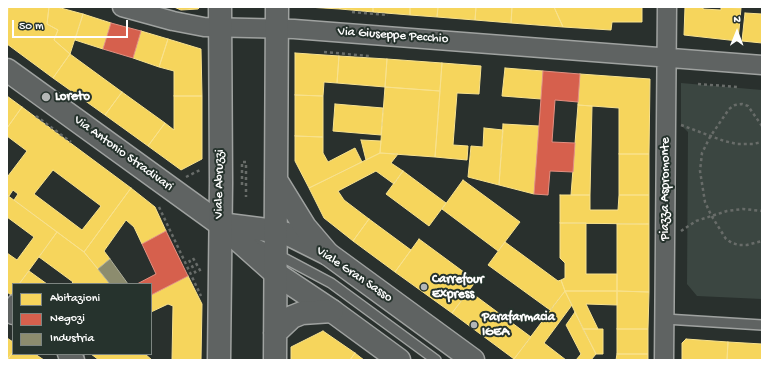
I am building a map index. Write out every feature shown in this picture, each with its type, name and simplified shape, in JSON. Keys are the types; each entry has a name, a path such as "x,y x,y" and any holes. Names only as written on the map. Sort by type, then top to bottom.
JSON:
{"main road":[{"name":"Viale Abruzzi","path":"219,360 221,183 220,17"},
{"path":"274,360 277,17"},
{"name":"Via Antonio Stradivari","path":"7,70 220,224"},
{"path":"276,180 305,227 328,254"},
{"name":"Viale Gran Sasso","path":"220,224 275,231 290,235 328,254 473,360"},
{"name":"Viale Gran Sasso","path":"220,224 275,263 332,311 399,360"},
{"path":"275,334 292,317 302,313 332,311"}],"street":[{"name":"Via Giuseppe Pecchio","path":"122,7 180,23 220,17 277,17 667,58"},
{"name":"Piazza Aspromonte","path":"664,360 667,7"},
{"path":"667,58 762,65"}],"lane":[{"name":"Viale Gran Sasso","path":"275,263 331,283 436,360"},
{"path":"665,320 762,325"}],"path":[{"path":"352,12 388,15"},
{"path":"324,52 369,56"},
{"path":"698,84 738,87"},
{"path":"762,126 748,106 742,104 734,105 729,109 710,136 702,153 700,171 706,202 711,215 726,239 739,245 747,245 762,241"},
{"path":"36,116 71,142"},
{"path":"680,124 724,141 737,144 753,144 762,142"},
{"path":"242,185 242,162 246,162 246,197"},
{"path":"187,176 202,169"},
{"path":"159,207 201,297"},
{"path":"679,232 696,221 726,211 743,209 762,211"},
{"path":"193,258 201,272"},
{"path":"189,260 197,276"}],"shaded area":[{"path":"681,83 762,90 762,299 697,296 687,284 688,132 681,125"}],"building: Abitazioni":[{"path":"8,7 49,7 47,24 58,30 54,40 70,54 53,78 7,44"},
{"path":"49,7 57,7 83,14 70,54 54,40 58,30 47,24"},
{"path":"174,7 200,7 198,9 181,10"},
{"path":"307,7 340,7 340,9"},
{"path":"340,7 373,7 373,12 340,9"},
{"path":"373,7 410,7 410,15 373,12"},
{"path":"410,7 438,7 437,17 410,15"},
{"path":"438,7 476,7 475,20 437,17"},
{"path":"476,7 512,7 511,23 475,20"},
{"path":"512,7 554,7 563,27 511,23"},
{"path":"554,7 642,7 642,22 612,22 611,30 563,27"},
{"path":"685,7 703,7 703,9 721,10 721,7 741,8 738,41 684,35"},
{"path":"745,13 762,14 762,43 742,41"},
{"path":"83,14 111,23 103,49 75,40"},
{"path":"141,31 168,39 159,67 133,58"},
{"path":"168,39 201,49 202,96 174,96 174,71 159,67"},
{"path":"295,53 339,56 337,83 324,82 323,96 295,95"},
{"path":"70,54 122,92 105,115 53,78"},
{"path":"339,56 387,59 385,87 337,83"},
{"path":"387,59 442,63 440,91 385,87"},
{"path":"442,63 481,66 479,94 457,93 453,145 468,146 467,160 435,157"},
{"path":"505,68 543,71 541,99 502,96"},
{"path":"580,74 650,79 649,154 619,154 619,108 578,105"},
{"path":"385,87 440,91 435,157 380,153"},
{"path":"122,92 165,123 148,146 105,115"},
{"path":"295,95 323,96 323,137 295,136"},
{"path":"7,96 22,107 7,128"},
{"path":"174,96 202,96 202,159 181,170 148,146 165,123 174,130"},
{"path":"335,104 383,108 381,135 333,131"},
{"path":"578,105 592,106 590,195 571,195"},
{"path":"22,107 131,188 84,252 14,200 18,194 13,190 9,196 7,195 7,175 8,176 27,151 7,136 7,128","holes":["53,170 101,206 82,230 34,194"]},
{"path":"503,124 539,126 534,194 499,185"},
{"path":"484,128 503,130 499,185 468,177 471,146 483,147"},
{"path":"295,136 323,137 323,153 328,162 355,148 362,162 309,188 295,161"},
{"path":"361,140 381,141 380,153 366,160"},
{"path":"380,153 398,154 391,163 403,171 394,184 376,171 338,191 344,200 369,219 353,241 324,218 309,188"},
{"path":"619,154 649,154 649,195 619,195"},
{"path":"403,171 446,203 429,226 386,194"},
{"path":"463,180 520,222 498,251 442,209"},
{"path":"131,188 155,207 166,231 142,244 134,227 126,220 104,251 110,259 98,269 84,252"},
{"path":"7,195 57,232 20,283 12,283 11,295 7,292 7,253 17,260 34,237 7,217"},
{"path":"560,195 590,195 590,210 618,210 619,195 649,195 649,224 560,223"},
{"path":"369,219 411,250 395,272 353,241"},
{"path":"560,223 586,223 586,274 617,274 617,291 565,291 561,280 565,278 565,263 560,258"},
{"path":"617,224 649,224 649,292 617,291"},
{"path":"57,232 84,252 109,283 72,283 73,282 39,257"},
{"path":"419,239 476,281 452,313 395,272"},
{"path":"505,242 558,281 561,280 565,291 550,310 488,265"},
{"path":"29,271 46,283 20,283"},
{"path":"188,276 202,304 201,360 172,360 173,306 168,304 152,312 152,294"},
{"path":"469,291 531,337 514,359 452,313"},
{"path":"565,291 572,305 544,343 566,360 515,360 514,359"},
{"path":"565,291 617,291 617,305 586,304 598,329 583,329"},
{"path":"617,291 649,292 648,329 617,329"},
{"path":"575,312 596,354 591,360 576,360 581,354 566,325"},
{"path":"583,329 603,329 603,354 596,354"},
{"path":"617,329 648,329 648,354 617,354"},
{"path":"323,331 355,353 350,360 291,360 291,347"},
{"path":"7,338 12,341 12,353 7,360"},
{"path":"686,339 728,342 727,360 682,360 682,343"},
{"path":"728,342 762,344 762,360 727,360"},
{"path":"12,353 12,355 36,355 44,360 7,360"},
{"path":"355,353 360,357 364,360 350,360"},
{"path":"617,354 648,354 648,360 616,360"},
{"path":"92,355 146,355 152,360 99,360"}],"building: Negozi":[{"path":"111,23 141,31 133,58 103,49"},
{"path":"543,71 580,74 578,102 555,100 552,142 575,143 573,172 550,171 548,195 534,194"},
{"path":"166,231 188,276 152,294 152,283 139,283 156,274 142,244"}],"building: Industria":[{"path":"110,259 127,283 109,283 98,269"}],"place":[{"name":"Loreto","path":"46,97"},
{"name":"Carrefour Express","path":"424,287"},
{"name":"Parafarmacia IGEA","path":"474,325"}]}
